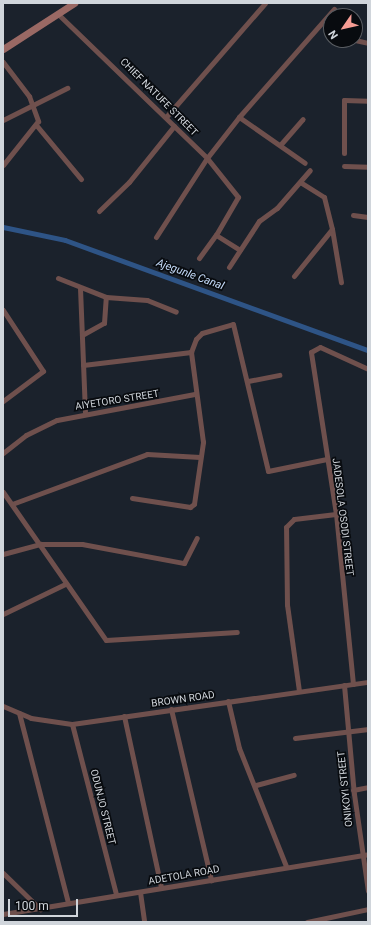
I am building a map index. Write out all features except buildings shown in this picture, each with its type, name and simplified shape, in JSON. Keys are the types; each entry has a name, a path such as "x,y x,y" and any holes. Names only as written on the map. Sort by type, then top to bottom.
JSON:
{"main road":[{"path":"4,46 66,3"},
{"path":"4,46 74,3"}],"street":[{"path":"166,117 264,3"},
{"name":"CHIEF NATUFE STREET","path":"58,14 207,158 238,200 216,235"},
{"path":"156,238 207,158 239,117 323,22"},
{"path":"3,62 34,106 37,126 81,178"},
{"path":"3,120 34,106 67,88"},
{"path":"344,153 344,100 368,100"},
{"path":"239,117 281,144 304,163"},
{"path":"281,144 303,119"},
{"path":"3,165 37,126"},
{"path":"99,211 129,182 174,126"},
{"path":"344,166 368,167"},
{"path":"228,267 259,221 277,208 310,170"},
{"path":"300,182 324,197 332,229 341,282"},
{"path":"353,215 368,217"},
{"path":"294,276 332,229"},
{"path":"199,258 216,235 240,250"},
{"path":"58,278 80,288 106,297 147,300 176,312"},
{"path":"80,288 85,412"},
{"path":"82,335 104,323 106,297"},
{"path":"3,310 43,371 41,376 3,401"},
{"path":"132,498 193,506 203,426 195,394 191,352 196,339 212,328 235,325 268,471 327,459"},
{"name":"JADESOLA OSODI STREET","path":"353,684 336,514 311,352 320,347 368,368"},
{"path":"83,366 191,352"},
{"path":"248,381 279,375"},
{"name":"AIYETORO STREET","path":"3,453 38,428 85,412 145,405 195,394"},
{"path":"12,504 147,454 200,457"},
{"path":"3,492 41,544 65,584 106,640 237,632"},
{"path":"299,691 287,605 286,527 294,519 336,514"},
{"path":"3,554 41,544 101,547 184,563 197,538"},
{"path":"3,614 65,584"},
{"name":"BROWN ROAD","path":"3,706 19,713 72,724 368,682"},
{"name":"ONIKOYI STREET","path":"344,685 353,790 361,855 368,891"},
{"path":"228,701 239,748 256,785 286,866"},
{"path":"172,709 211,880"},
{"path":"19,713 68,903"},
{"path":"124,716 161,887"},
{"name":"ODUNJO STREET","path":"72,724 116,894"},
{"path":"295,738 368,729"},
{"path":"256,785 294,774"},
{"path":"353,790 368,787"},
{"name":"ADETOLA ROAD","path":"3,914 40,909 116,894 140,892 161,887 211,880 286,866 368,854"},
{"path":"3,873 40,909"},
{"path":"140,892 144,922"},
{"path":"307,922 368,909"}],"waterway":[{"name":"Ajegunle Canal","path":"3,227 65,240 368,350"}]}
